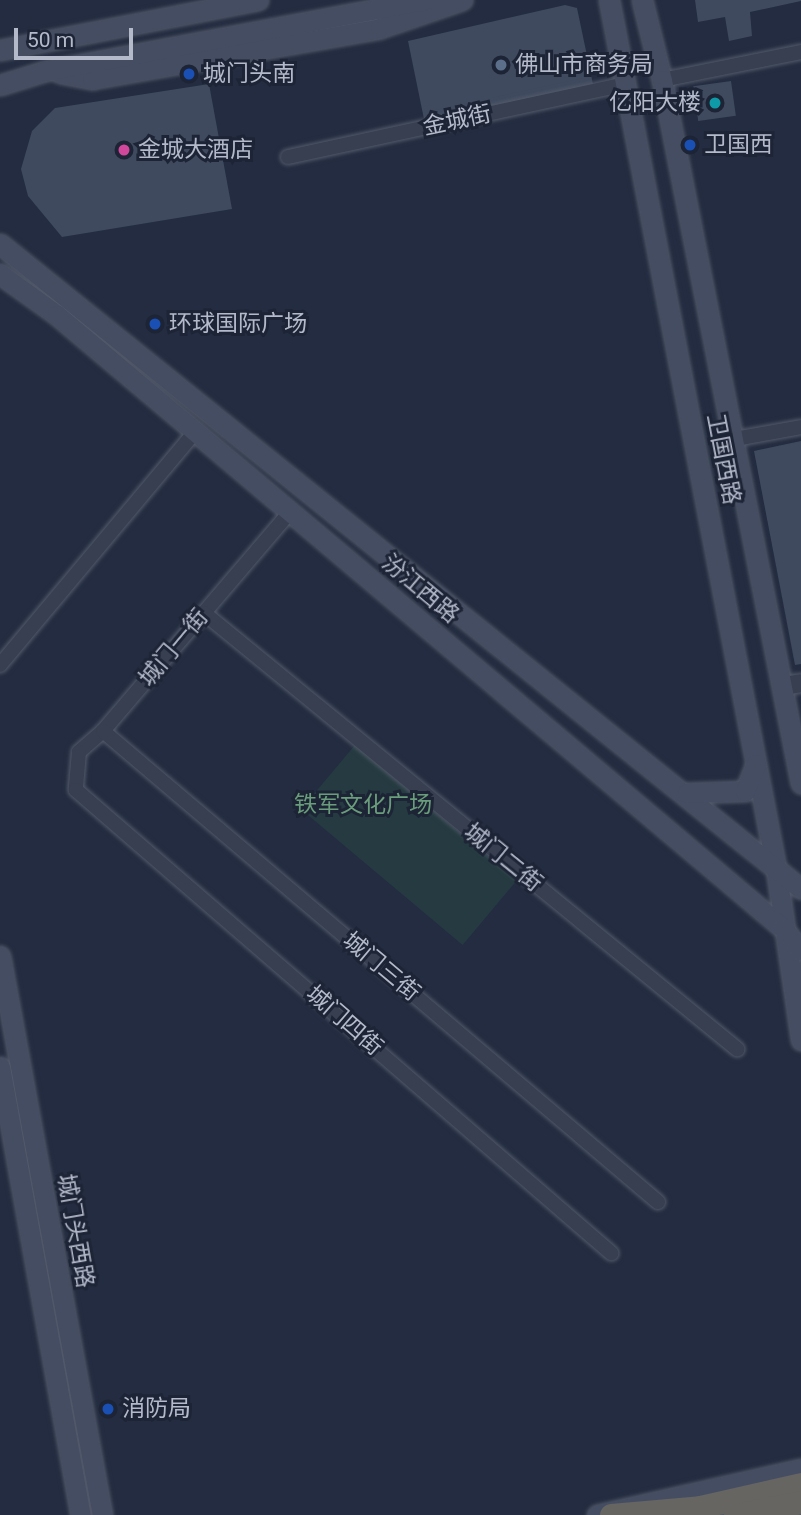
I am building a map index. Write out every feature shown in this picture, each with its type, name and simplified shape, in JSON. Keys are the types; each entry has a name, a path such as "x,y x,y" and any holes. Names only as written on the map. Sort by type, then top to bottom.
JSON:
{"highway":[{"path":"611,1515 700,1507 801,1484"},
{"path":"744,1513 801,1502"}],"main road":[{"path":"2,49 74,25 196,0"},
{"path":"2,49 34,47 258,0"},
{"path":"0,85 45,71 425,0"},
{"path":"45,71 92,79 380,28 463,0"},
{"name":"卫国西路","path":"609,0 776,868 791,993"},
{"name":"卫国西路","path":"642,0 662,80 735,439 792,684 801,783"},
{"name":"汾江西路","path":"0,244 687,793 801,889"},
{"name":"汾江西路","path":"0,274 57,315 783,928 801,949"},
{"path":"687,793 745,791 756,763"},
{"path":"801,949 791,993 801,1040"},
{"name":"城门头西路","path":"0,956 102,1515"},
{"name":"城门头西路","path":"0,1067 81,1515"},
{"path":"597,1515 801,1469"}],"street":[{"path":"662,80 801,52"},
{"name":"金城街","path":"288,157 625,84"},
{"path":"735,439 801,427"},
{"path":"0,665 195,432"},
{"name":"城门一街","path":"76,790 79,752 103,731 290,512"},
{"name":"城门二街","path":"204,613 737,1049"},
{"name":"城门三街","path":"103,731 658,1202"},
{"name":"城门四街","path":"76,790 611,1253"}],"green space":[{"name":"铁军文化广场","path":"355,745 517,881 463,945 301,809"}],"building":[{"path":"695,0 801,1 750,12 752,36 729,41 725,17 698,22"},
{"name":"佛山市商务局","path":"565,5 577,8 594,89 425,124 408,41"},
{"name":"亿阳大楼","path":"731,81 736,116 698,121 693,86"},
{"name":"金城大酒店","path":"209,84 232,209 62,237 28,196 21,169 32,131 55,108"},
{"path":"801,441 801,664 795,665 754,451"}],"place":[{"name":"佛山市商务局","path":"501,65"},
{"name":"城门头南","path":"189,74"},
{"name":"亿阳大楼","path":"715,103"},
{"name":"卫国西","path":"690,145"},
{"name":"金城大酒店","path":"124,150"},
{"name":"环球国际广场","path":"155,324"},
{"name":"消防局","path":"108,1409"}]}
